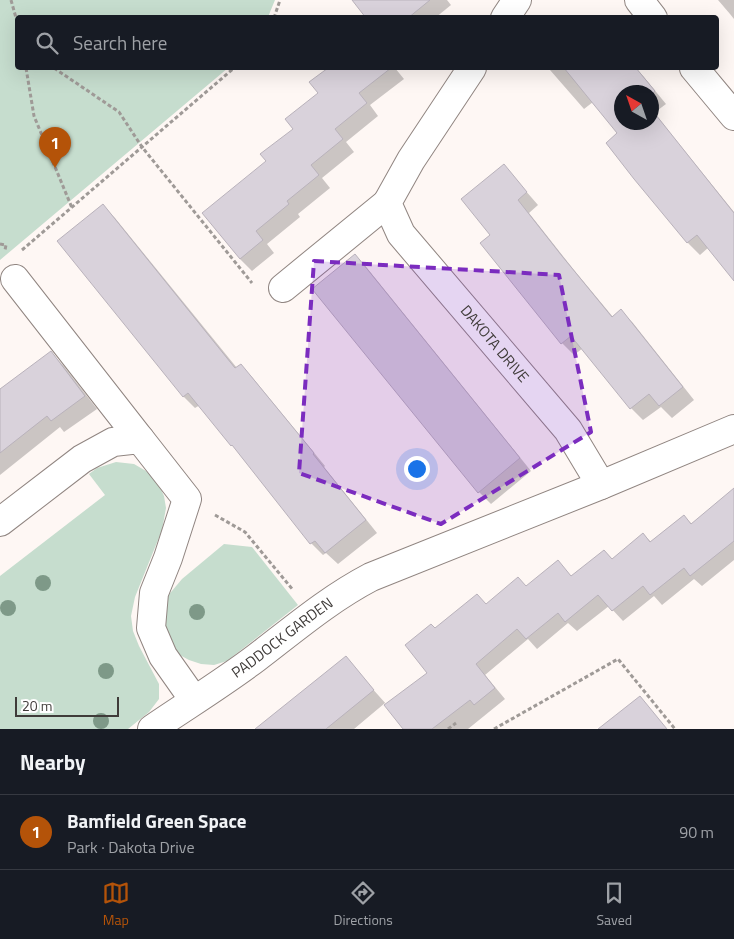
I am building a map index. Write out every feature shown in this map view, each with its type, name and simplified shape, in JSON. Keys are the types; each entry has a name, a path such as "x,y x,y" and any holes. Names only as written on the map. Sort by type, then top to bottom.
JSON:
{"street":[{"path":"507,15 517,0"},
{"path":"639,0 651,15"},
{"path":"283,288 387,203 411,160 471,70"},
{"path":"696,70 734,116"},
{"name":"DAKOTA DRIVE","path":"387,203 401,234 568,430 601,485"},
{"path":"15,279 187,499 168,558 154,593 151,628 163,656 194,700"},
{"path":"601,485 734,429"},
{"path":"0,522 82,459 113,442 140,439"},
{"name":"PADDOCK GARDEN","path":"152,729 254,659 312,613 345,590 371,577 601,485"}],"path":[{"path":"11,0 15,15"},
{"path":"275,15 280,0"},
{"path":"26,70 34,116 72,208"},
{"path":"57,70 119,112 142,147 266,301 283,288"},
{"path":"19,252 232,70"},
{"path":"187,499 245,532 312,613"},
{"path":"494,729 618,659 675,729"},
{"path":"448,729 456,723"}],"highlighted area":[{"path":"314,261 559,275 591,432 441,524 299,473"}],"green space":[{"path":"0,0 275,0 269,15 15,15 15,70 226,70 0,260"},
{"path":"116,462 134,464 146,471 158,483 164,496 166,508 162,530 135,597 131,616 133,631 139,646 159,684 159,699 149,712 128,729 0,729 0,576 105,495 89,474 97,468"},
{"path":"224,544 252,547 298,605 227,661 214,665 201,664 176,653 163,621 166,598 182,579"}],"building":[{"path":"352,0 430,0 412,15 364,15"},
{"path":"325,70 388,70 359,93 367,103 335,129 343,139 311,165 319,175 287,201 289,204 256,231 263,240 240,259 202,213 266,161 260,154 293,129 285,119 318,93 309,82"},
{"path":"566,70 638,70 650,85 614,85 614,129"},
{"path":"659,119 734,213 734,281 697,235 687,243 606,143 617,133 615,130 659,130"},
{"path":"504,164 527,192 518,200 562,256 612,317 621,309 683,387 659,406 649,394 630,409 571,336 561,344 480,243 490,235 461,199"},
{"path":"103,204 235,368 241,364 366,520 325,553 315,541 310,544 232,445 188,393 183,397 57,241"},
{"path":"355,254 520,458 478,493 312,289"},
{"path":"51,351 85,396 51,421 47,416 0,453 0,389"},
{"path":"734,488 734,541 690,576 684,568 650,595 643,586 612,611 598,595 565,622 558,613 526,639 517,629 476,664 495,688 474,705 470,700 432,729 403,729 384,705 427,673 405,645 431,624 435,628 477,594 486,604 518,577 526,586 558,560 571,576 604,550 612,559 643,533 650,542 684,515 691,524"},
{"path":"346,656 374,690 326,729 255,729"},
{"path":"640,696 667,729 598,729"}],"place":[{"name":"Bamfield Green Space","path":"55,168"}]}
